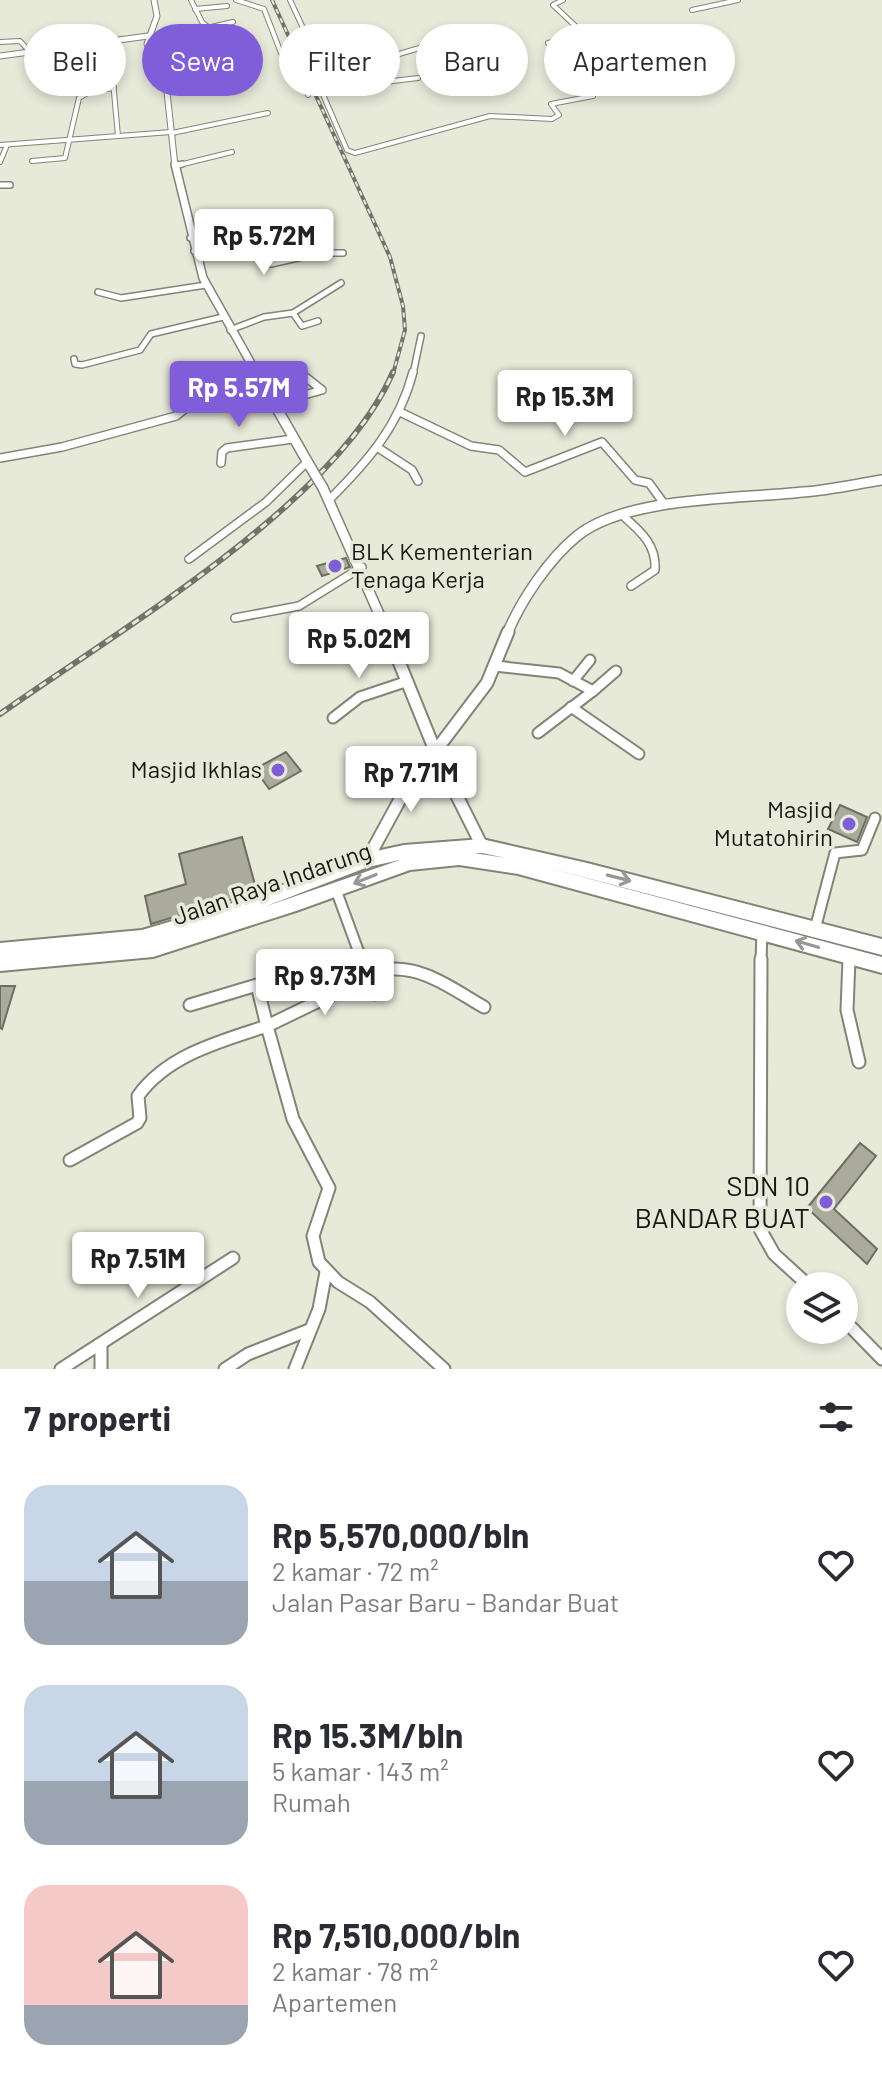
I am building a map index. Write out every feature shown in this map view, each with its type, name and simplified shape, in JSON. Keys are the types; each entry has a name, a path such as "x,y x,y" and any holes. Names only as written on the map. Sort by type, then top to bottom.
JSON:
{"highway":[{"name":"Jalan Raya Indarung","path":"0,951 142,938 244,907 367,860 404,852 482,846 882,947"},
{"name":"Jalan Raya Indarung","path":"0,963 153,949 410,863 474,860 546,874 882,965"}],"street":[{"path":"153,24 157,16 154,0"},
{"path":"191,0 204,24"},
{"path":"236,0 264,9 279,48"},
{"path":"290,0 301,24"},
{"path":"324,96 347,150 352,153 375,142 473,122 489,115 555,118 559,115 551,104 593,96 576,81 569,57 547,42 584,34 553,5 563,0"},
{"path":"692,10 739,3 738,0"},
{"path":"195,9 227,6"},
{"path":"224,24 233,22"},
{"path":"0,42 19,41 24,46"},
{"path":"0,56 24,53"},
{"path":"32,161 64,159 79,98 82,96"},
{"path":"115,96 118,136"},
{"path":"168,96 175,166 190,238 206,285 259,382 323,488 362,567 435,756 482,846"},
{"path":"0,162 3,145 172,132 268,113"},
{"path":"175,166 232,152"},
{"path":"0,185 10,185"},
{"path":"190,238 289,223 305,222 313,228"},
{"path":"194,251 257,245 262,247 264,261 271,264 320,253 343,253"},
{"path":"230,330 264,317 293,313 319,300 317,295 331,290 332,285 341,283"},
{"path":"98,292 114,298 206,285"},
{"path":"293,313 302,326 318,321"},
{"path":"74,359 75,364 82,365 140,350 151,334 223,317"},
{"path":"329,500 380,449 402,413 412,387 421,336"},
{"path":"272,404 319,393 321,386 303,375"},
{"path":"0,458 62,447 104,433 176,416 204,394 259,382"},
{"path":"402,413 471,446 499,450 525,472 602,442 635,481 649,483 665,505"},
{"path":"221,463 222,452 227,448 293,439"},
{"path":"380,449 412,470 418,481"},
{"path":"189,559 266,502 309,465"},
{"path":"367,860 389,816 487,683 520,602 578,535 621,514 665,505 785,495 882,480"},
{"path":"621,514 645,536 657,559 655,570 631,586"},
{"path":"235,618 299,606 362,567"},
{"path":"573,681 590,660"},
{"path":"495,666 551,671 593,691"},
{"path":"538,733 616,671"},
{"path":"333,718 360,697 405,682"},
{"path":"571,707 639,754"},
{"path":"815,929 835,853 862,850 875,818"},
{"path":"336,890 375,994"},
{"path":"762,931 758,1043 763,1104 760,1229 774,1254 794,1272"},
{"path":"849,956 847,1010 859,1062"},
{"path":"70,1160 137,1123 140,1112 138,1096 156,1076 194,1053 267,1026 389,968 408,968 484,1007"},
{"path":"190,1005 257,985 293,1119 329,1188 313,1236 315,1254 326,1272 370,1302 444,1369"},
{"path":"61,1369 101,1347 233,1258"},
{"path":"295,1369 319,1309 326,1272"},
{"path":"225,1369 248,1354 310,1330"},
{"path":"858,1334 882,1359"},
{"path":"101,1347 101,1369"}],"building":[{"name":"BLK Kementerian Tenaga Kerja","path":"346,558 350,567 322,576 317,566"},
{"name":"Masjid Ikhlas","path":"286,752 301,771 269,789 255,769"},
{"name":"Masjid Mutatohirin","path":"840,805 867,817 857,842 828,829"},
{"path":"242,837 257,892 151,924 145,896 186,884 179,854"},
{"path":"0,986 15,986 2,1029 0,1028"},
{"name":"SDN 10 BANDAR BUAT","path":"860,1143 876,1156 834,1209 877,1249 867,1264 807,1208"}],"railway":[{"path":"272,0 390,257 403,306 405,330 393,374"},
{"path":"0,714 161,604 274,516 324,469 365,421 393,372"}],"place":[{"name":"BLK Kementerian Tenaga Kerja","path":"335,566"},
{"name":"Masjid Ikhlas","path":"278,770"},
{"name":"Masjid Mutatohirin","path":"849,824"},
{"name":"SDN 10 BANDAR BUAT","path":"826,1202"}]}
